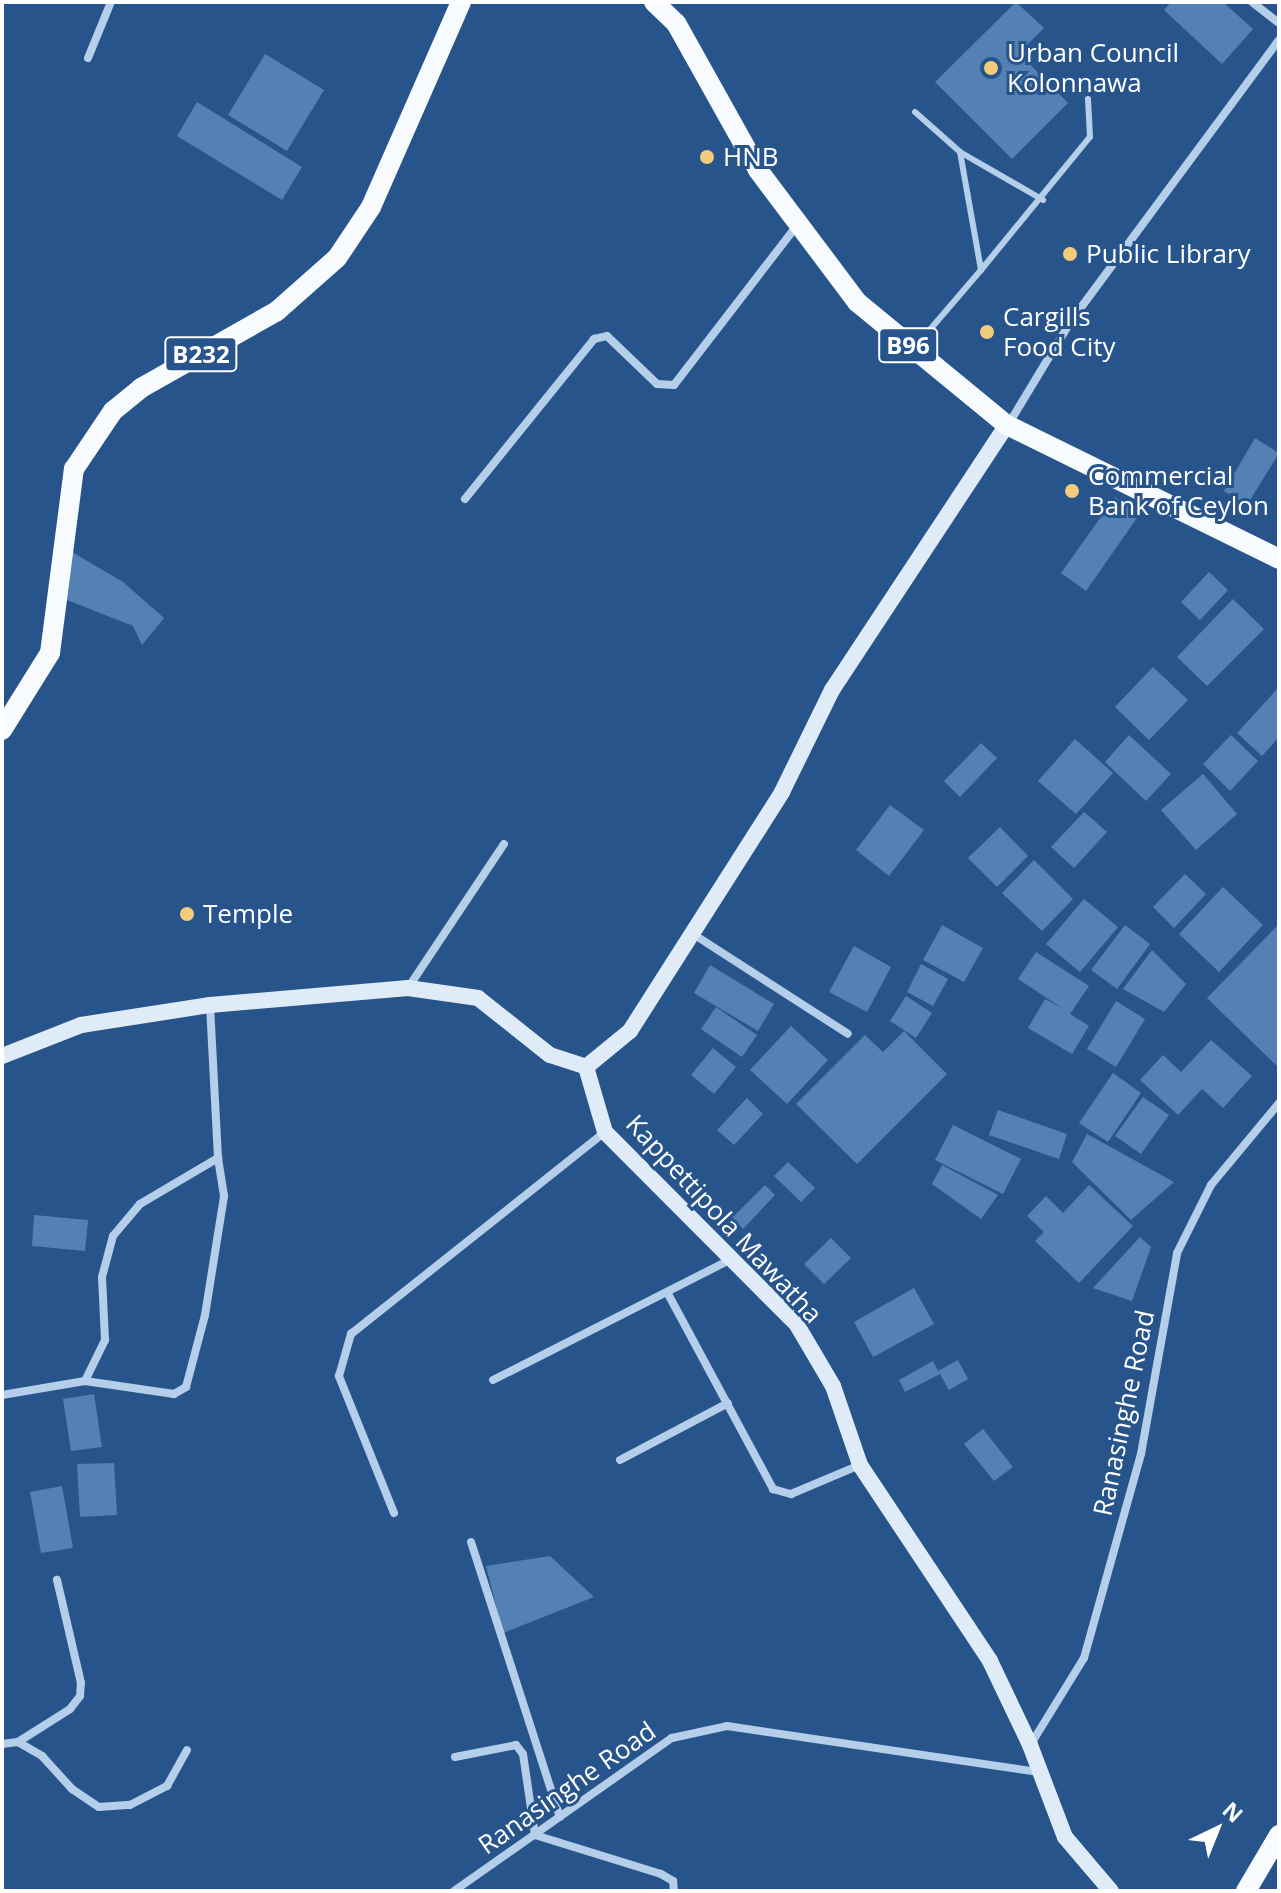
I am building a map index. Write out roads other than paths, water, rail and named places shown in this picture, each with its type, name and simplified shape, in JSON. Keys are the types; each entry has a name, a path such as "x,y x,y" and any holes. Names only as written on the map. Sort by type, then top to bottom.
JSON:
{"main road":[{"name":"B232","path":"2,730 50,653 74,469 113,411 141,388 277,311 337,258 371,207 461,2"},
{"name":"B96","path":"654,2 676,23 758,170 857,302 1007,425 1279,559"},
{"path":"1246,1891 1279,1835"}],"street":[{"path":"88,58 111,2"},
{"path":"1252,2 1279,23"},
{"path":"2,1056 81,1025 210,1005 408,988 478,998 550,1055 586,1067 630,1031 782,792 832,690 1007,425 1071,321 1279,40"},
{"path":"465,499 594,339 607,336 657,384 674,385 798,224"},
{"path":"408,988 504,844"},
{"path":"693,934 848,1034"},
{"path":"2,1395 85,1381 174,1394 186,1387 205,1315 224,1196 218,1158 210,1005"},
{"name":"Kappettipola Mawatha","path":"586,1067 605,1132 734,1258 797,1325 833,1386 860,1465 990,1661 1042,1772 1065,1837 1111,1891"},
{"name":"Ranasinghe Road","path":"1030,1745 1084,1658 1141,1454 1177,1253 1211,1185 1279,1103"},
{"path":"394,1513 339,1376 351,1334 605,1132"},
{"path":"85,1381 105,1340 102,1277 113,1236 140,1204 218,1158"},
{"path":"493,1380 734,1258"},
{"path":"667,1292 773,1489 781,1495 860,1465"},
{"path":"620,1460 728,1403"},
{"path":"471,1542 560,1817"},
{"path":"2,1744 18,1742 70,1709 80,1696 81,1683 57,1580"},
{"name":"Ranasinghe Road","path":"454,1891 672,1738 727,1726 1042,1772"},
{"path":"18,1742 99,1807 130,1805 167,1786 187,1750"},
{"path":"455,1757 516,1745 523,1754 535,1835 661,1874 673,1881 674,1891"}],"lane":[{"path":"913,349 1043,200 1090,137 1088,99"},
{"path":"915,112 960,152 1043,200"},
{"path":"960,152 981,270"}],"place":[{"name":"Urban Council Kolonnawa","path":"991,68"},
{"name":"HNB","path":"707,157"},
{"name":"Public Library","path":"1070,254"},
{"name":"Cargills Food City","path":"987,332"},
{"name":"Commercial Bank of Ceylon","path":"1072,491"},
{"name":"Temple","path":"187,914"}]}
